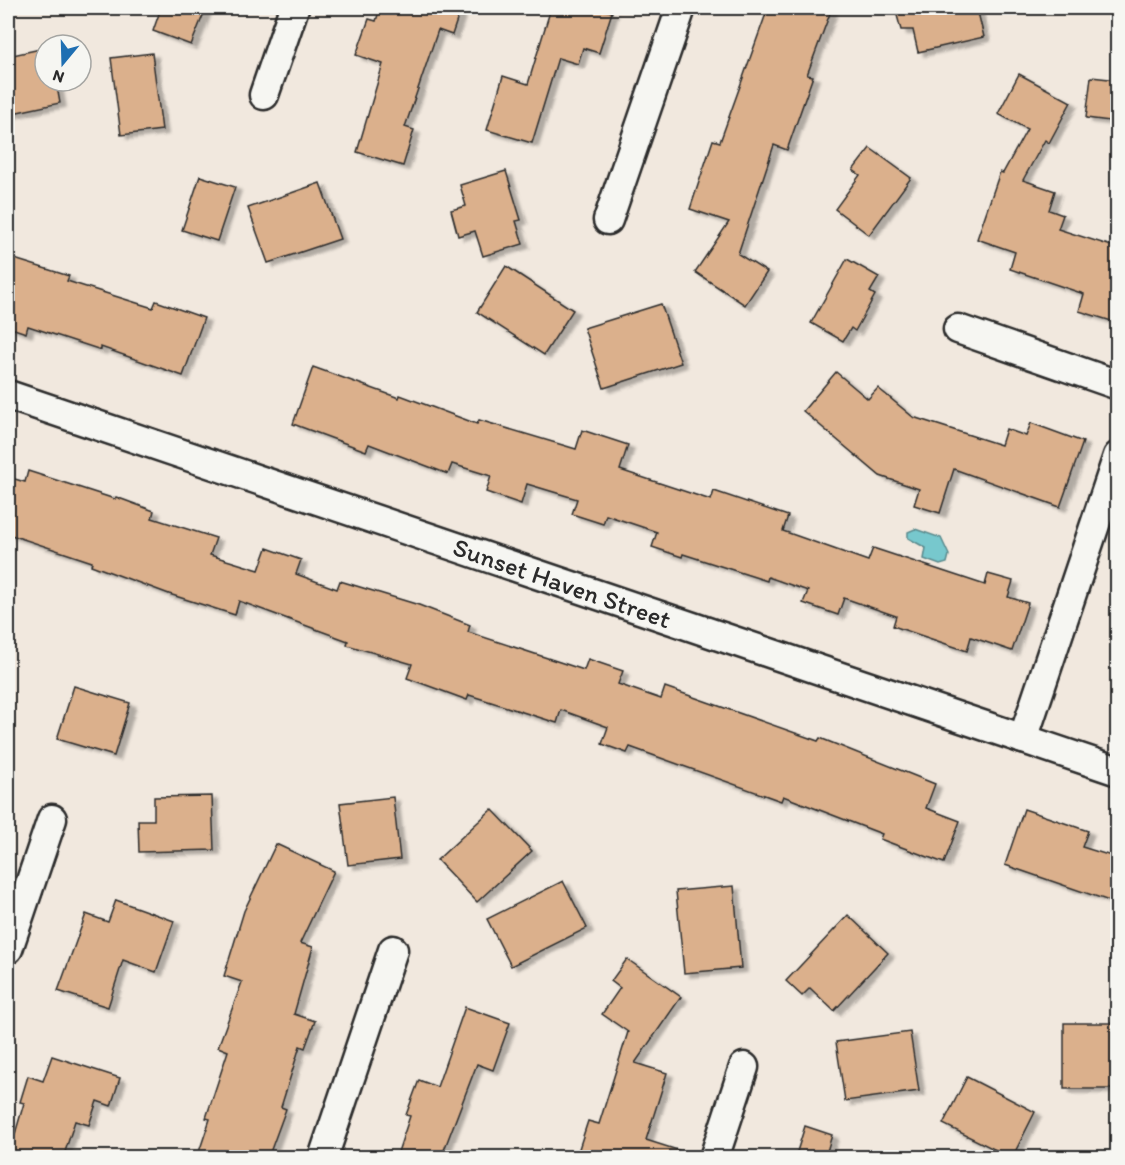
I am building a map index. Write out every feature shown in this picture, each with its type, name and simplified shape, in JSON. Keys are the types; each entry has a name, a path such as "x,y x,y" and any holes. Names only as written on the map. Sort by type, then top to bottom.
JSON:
{"street":[{"path":"264,95 294,8"},
{"path":"608,220 681,8"},
{"path":"958,329 1118,385"},
{"name":"Sunset Haven Street","path":"8,395 1118,771"},
{"path":"1023,739 1118,456"},
{"path":"8,949 52,819"},
{"path":"323,1158 393,950"},
{"path":"714,1158 744,1068"}],"water":[{"path":"915,529 941,538 949,555 947,563 940,565 924,559 926,548 908,538 908,532"}],"building":[{"path":"161,8 206,8 191,45 153,31"},
{"path":"380,8 461,8 452,35 438,30 405,127 414,130 403,166 357,152 383,64 356,55 369,19 376,21"},
{"path":"551,8 595,8 612,12 599,53 583,48 578,64 558,58 532,143 487,130 503,76 528,84"},
{"path":"768,8 832,8 807,75 813,76 787,150 774,145 738,254 767,272 745,305 695,272 729,222 690,209 713,140 720,142"},
{"path":"895,8 977,8 984,37 918,52 913,30 901,30"},
{"path":"33,51 33,93 58,93 60,103 8,114 8,56"},
{"path":"152,53 162,130 121,135 111,58"},
{"path":"1019,74 1071,102 1049,143 1045,140 1023,180 1055,191 1049,210 1063,215 1058,229 1118,248 1118,323 1079,311 1084,294 1010,269 1015,252 977,239 1000,172 1003,173 1027,129 998,114"},
{"path":"1091,77 1118,80 1118,122 1086,118"},
{"path":"870,148 911,178 869,235 835,209 860,175 853,170"},
{"path":"506,171 521,220 516,221 523,244 483,256 475,231 458,236 451,210 466,206 460,185"},
{"path":"200,176 235,187 217,241 182,230"},
{"path":"320,183 340,239 268,263 248,208"},
{"path":"8,257 69,276 67,281 153,308 156,301 204,318 183,376 101,347 101,350 28,326 26,333 8,327"},
{"path":"847,259 879,277 870,292 875,295 855,331 851,328 843,341 811,323"},
{"path":"506,266 573,310 544,355 477,312"},
{"path":"661,304 681,363 604,388 584,328"},
{"path":"313,367 399,398 400,395 477,424 479,420 576,449 582,430 628,445 620,470 711,500 714,491 788,516 783,531 868,561 873,548 985,585 988,574 1013,581 1008,597 1028,603 1012,651 971,637 967,651 893,626 896,616 844,598 838,615 803,603 808,591 768,577 767,581 683,554 682,557 652,547 657,532 606,515 603,524 572,514 577,499 527,484 521,504 486,492 491,476 452,464 448,474 369,444 366,451 293,424"},
{"path":"836,372 868,399 878,388 913,417 1001,445 1006,429 1026,436 1031,423 1083,442 1060,507 954,469 940,513 914,505 919,489 880,476 803,411"},
{"path":"28,471 115,499 116,497 154,511 152,518 216,538 210,555 259,570 267,548 301,560 296,574 337,589 340,581 419,605 470,625 468,632 584,670 588,659 623,671 618,684 661,699 665,687 818,741 820,738 935,784 926,808 960,821 944,863 880,839 882,834 783,796 781,801 630,747 627,753 602,744 608,727 561,710 557,723 469,695 467,700 407,678 412,664 347,645 348,641 239,601 235,615 169,594 91,565 92,562 8,534 8,477 25,482"},
{"path":"74,686 130,703 114,756 57,739"},
{"path":"212,796 214,850 139,852 138,820 154,820 154,797"},
{"path":"393,797 400,859 348,865 340,803"},
{"path":"492,809 532,851 477,902 437,860"},
{"path":"1024,809 1088,831 1082,847 1118,858 1118,904 1005,865"},
{"path":"276,844 334,871 300,943 313,947 294,1014 315,1021 305,1048 300,1046 281,1107 286,1109 268,1158 197,1158 210,1119 206,1118 228,1051 218,1047 242,982 224,976 244,911"},
{"path":"563,881 587,928 511,966 487,919"},
{"path":"734,886 741,968 684,973 676,891"},
{"path":"116,900 174,921 156,972 123,960 108,1007 58,991 86,914 108,922"},
{"path":"848,915 888,953 834,1011 810,988 802,996 786,981"},
{"path":"627,959 681,997 635,1063 667,1073 646,1140 687,1153 686,1158 576,1158 588,1121 599,1124 628,1032 602,1014 620,988 611,981"},
{"path":"465,1007 510,1023 493,1070 477,1064 441,1158 396,1158 410,1116 406,1115 419,1080 437,1087"},
{"path":"1064,1023 1117,1023 1117,1089 1064,1089"},
{"path":"910,1032 919,1091 845,1101 836,1042"},
{"path":"52,1056 120,1078 111,1106 97,1101 89,1125 75,1121 63,1158 8,1158 24,1103 20,1102 28,1076 43,1081"},
{"path":"967,1077 1035,1112 1012,1158 943,1124"},
{"path":"805,1126 832,1135 825,1158 795,1158"}]}
